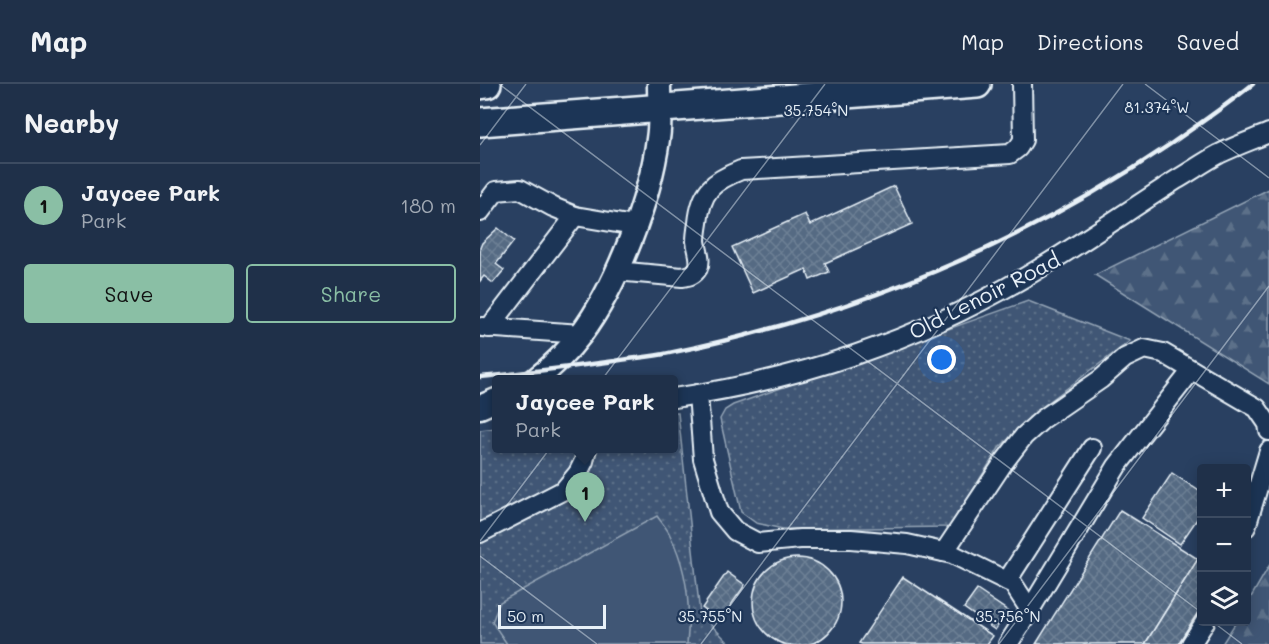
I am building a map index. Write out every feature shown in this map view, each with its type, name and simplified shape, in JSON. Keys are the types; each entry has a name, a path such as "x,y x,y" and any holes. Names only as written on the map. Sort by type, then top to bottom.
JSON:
{"highway":[{"path":"480,85 487,84"},
{"path":"480,122 659,96 977,84"}],"main road":[{"path":"541,375 564,354 581,334 599,306 616,271 643,203 654,163 659,136 659,96"}],"street":[{"path":"616,271 682,277 692,275 698,269 700,262 696,240 702,199 719,180 741,170 1010,154 1023,140 1022,84"},
{"name":"Old Lenoir Road","path":"678,397 790,375 853,356 911,334 970,307 1026,277 1219,154 1269,133"},
{"path":"480,212 486,192 520,189 575,216 634,226"},
{"path":"485,328 575,216"},
{"path":"485,328 581,334"},
{"path":"944,552 1024,436 1043,419 1101,379 1125,358 1144,349 1163,353 1257,408 1268,424 1269,431"},
{"path":"1008,644 1117,466 1192,370"},
{"path":"698,394 703,459 719,512 735,531 758,543 800,539 851,539 907,544 952,554 1012,584 1030,610"},
{"path":"1007,581 1092,448"},
{"path":"1249,518 1269,451"},
{"path":"480,533 564,490 579,473 586,453"},
{"path":"1191,644 1202,626"}],"green space":[{"path":"1269,189 1269,384 1095,275"},
{"path":"1028,301 1130,341 1038,410 999,448 950,527 783,529 756,523 741,512 720,419 725,410 733,405"},
{"path":"678,413 700,614 730,644 480,644 480,430 492,428 492,453 678,453"},
{"path":"657,516 666,527 676,548 684,575 688,602 687,644 507,644 492,622 500,602"},
{"path":"1269,566 1269,644 1222,644 1233,626 1251,626 1251,597"}],"building":[{"path":"894,186 912,224 825,263 829,272 810,280 806,269 753,293 732,247 805,214 810,225"},
{"path":"498,228 514,241 496,264 504,270 493,283 484,276 480,281 480,248 482,243"},
{"path":"1172,473 1197,490 1197,519 1180,544 1142,518"},
{"path":"1120,510 1197,558 1145,644 1036,644"},
{"path":"788,558 806,558 822,565 834,577 841,593 841,611 834,627 822,639 809,645 785,645 772,639 760,627 753,611 753,593 760,577 772,565"},
{"path":"1197,561 1197,614 1178,644 1145,644"},
{"path":"727,572 745,585 720,621 702,608"},
{"path":"903,577 993,636 987,644 859,643"},
{"path":"977,590 1008,611 995,630 964,608"}],"railway":[{"path":"499,375 669,353 736,338 802,319 931,273 994,245 1114,180 1172,143 1253,84"},
{"path":"480,377 492,376"}],"place":[{"name":"Jaycee Park","path":"585,522"}]}
